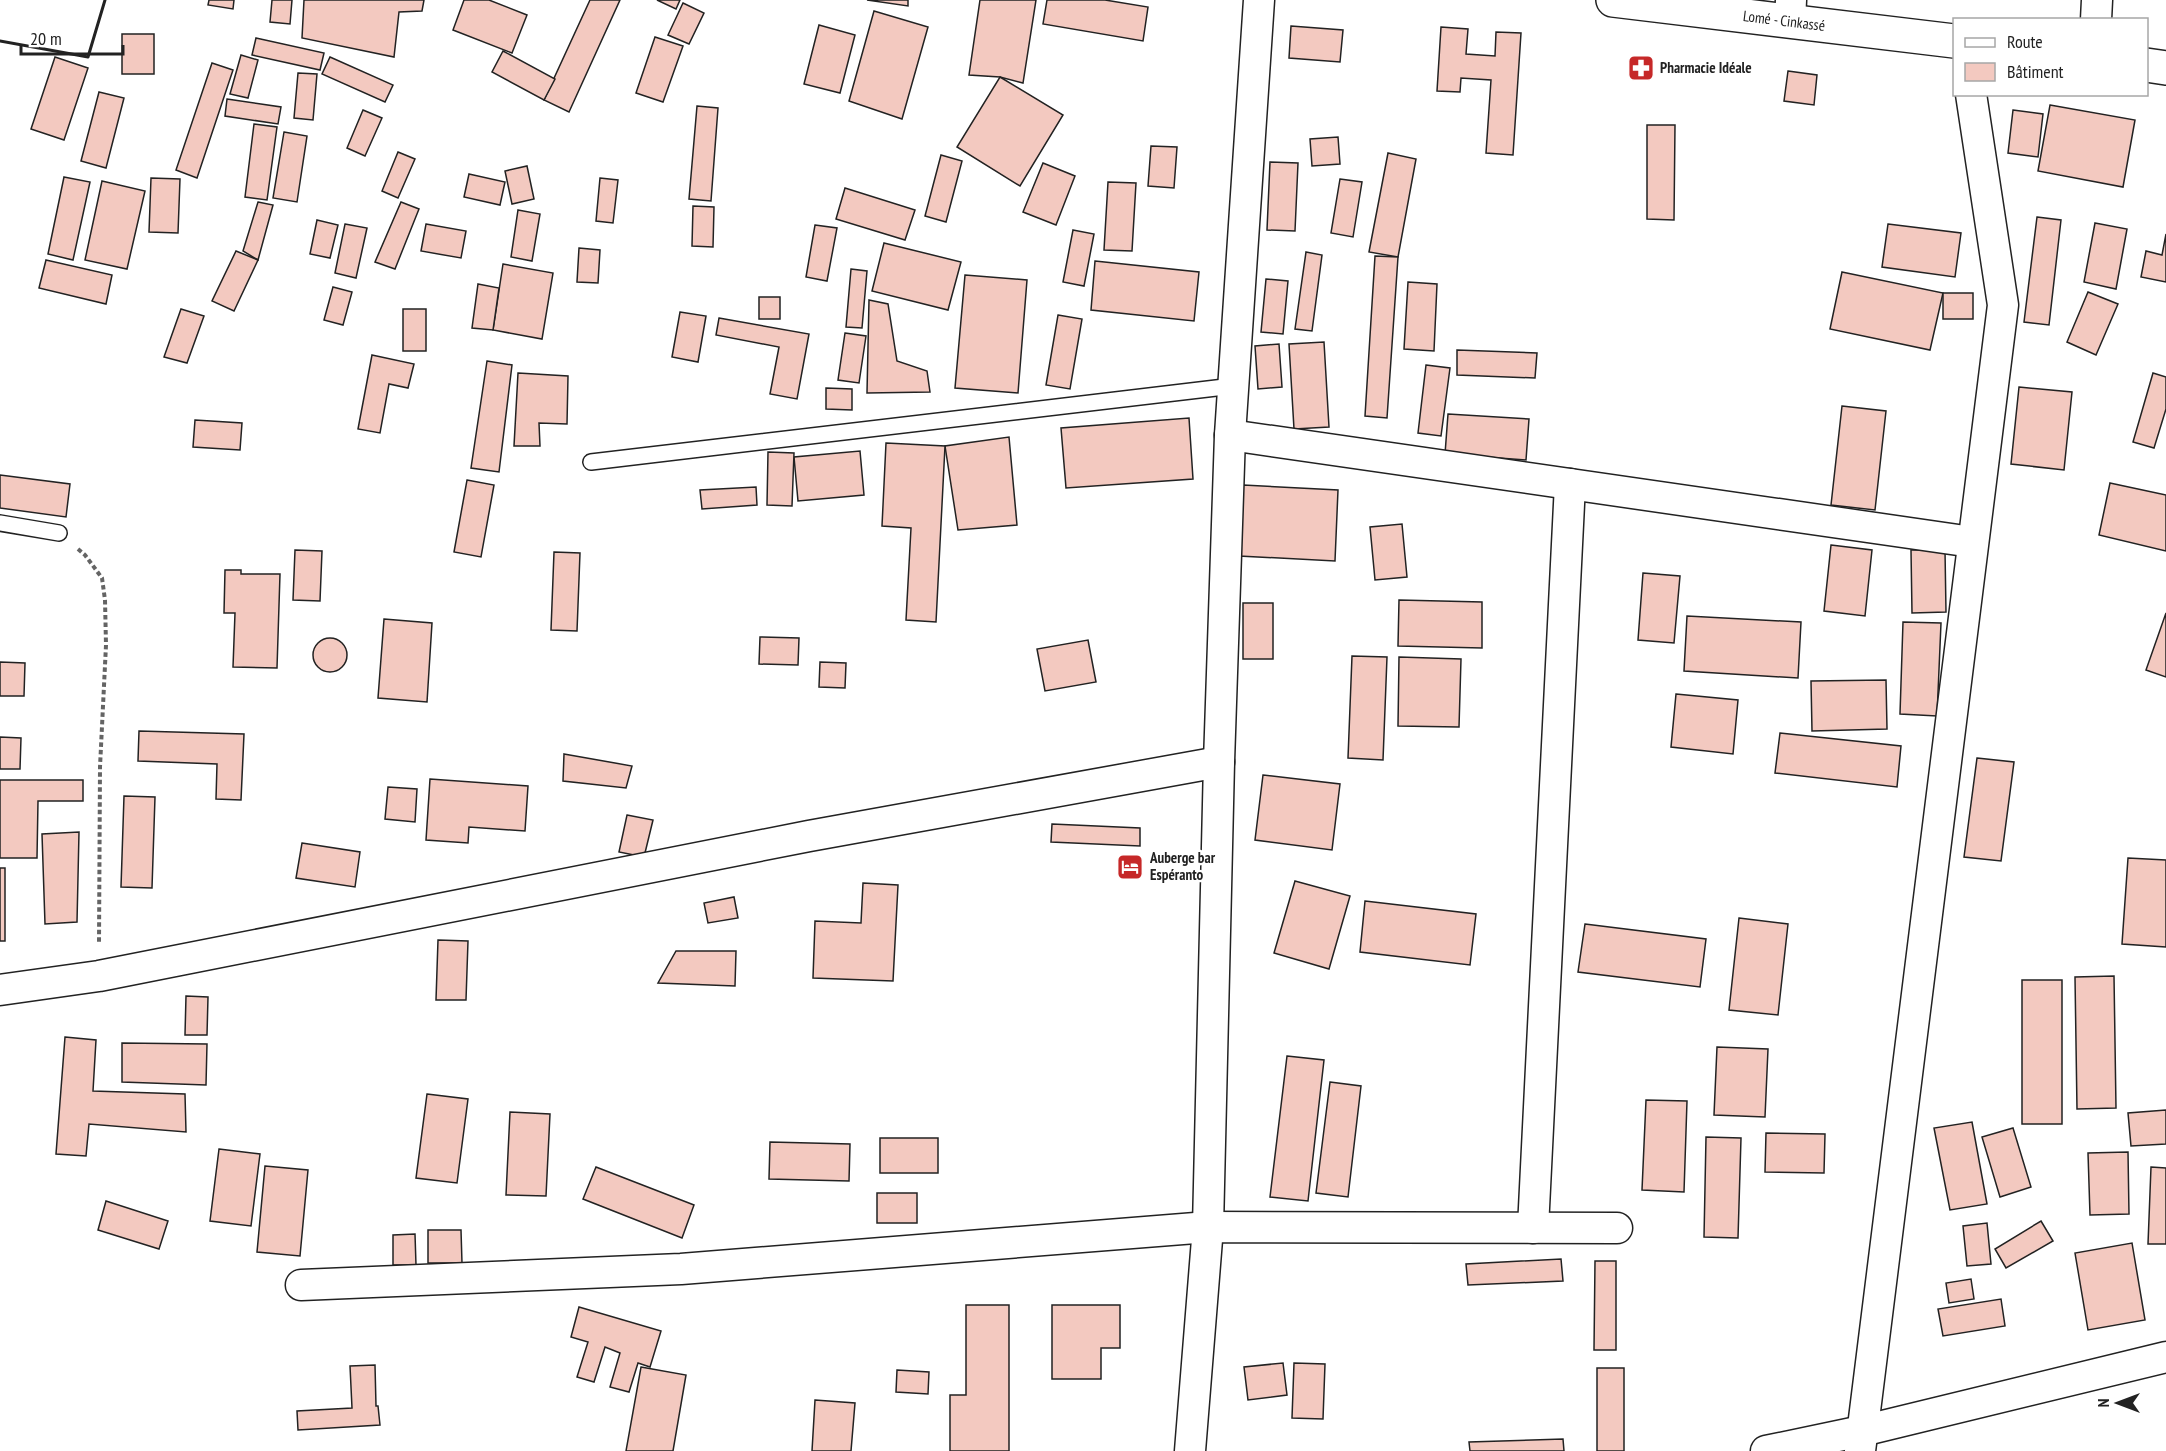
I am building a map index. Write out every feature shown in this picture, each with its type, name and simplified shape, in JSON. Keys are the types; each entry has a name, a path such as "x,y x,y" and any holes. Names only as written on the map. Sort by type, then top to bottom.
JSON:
{"highway":[{"name":"Lomé - Cinkassé","path":"1613,0 1790,11 1953,41"},
{"path":"2148,65 2166,68"}],"street":[{"path":"1190,1451 1208,1227 1219,762 1230,435 1259,0"},
{"path":"2096,18 2097,0"},
{"path":"1861,1441 2003,305 1971,96"},
{"path":"1230,435 1972,542"},
{"path":"1533,1228 1570,484"},
{"path":"0,990 99,976 798,838 1219,762"},
{"path":"301,1285 681,1269 1208,1227 1617,1228"},
{"path":"1766,1451 1861,1441 2166,1357"}],"lane":[{"path":"591,462 1233,386"},
{"path":"0,523 59,533"}],"path":[{"path":"59,533 85,555 102,578 105,600 106,645 100,766 99,976"}],"building":[{"path":"209,0 234,0 233,9 208,5"},
{"path":"272,0 292,0 290,24 270,22"},
{"path":"304,0 424,0 422,11 399,12 394,57 302,38"},
{"path":"464,0 489,0 527,15 512,53 453,30"},
{"path":"590,0 620,0 569,112 544,100"},
{"path":"657,0 680,0 676,9"},
{"path":"867,0 908,0 908,6"},
{"path":"980,0 1036,0 1023,83 1000,77 969,75"},
{"path":"1047,0 1105,0 1148,7 1143,41 1043,24"},
{"path":"683,3 704,13 689,44 668,35"},
{"path":"874,11 928,27 902,119 849,101"},
{"path":"819,25 855,35 840,93 804,84"},
{"path":"1291,26 1343,30 1340,62 1289,58"},
{"path":"1441,27 1468,29 1466,54 1495,56 1496,32 1521,33 1513,155 1486,153 1491,80 1461,78 1460,92 1437,91"},
{"path":"122,34 154,34 154,74 122,74"},
{"path":"655,37 683,46 663,102 636,93"},
{"path":"256,38 324,53 320,70 252,55"},
{"path":"503,51 555,79 544,100 492,72"},
{"path":"241,55 258,60 248,98 230,94"},
{"path":"55,57 88,68 64,140 31,129"},
{"path":"330,57 393,85 385,102 322,74"},
{"path":"212,63 233,70 197,178 176,170"},
{"path":"1788,71 1817,75 1814,105 1784,101"},
{"path":"298,73 317,74 313,120 294,118"},
{"path":"1000,77 1063,115 1020,186 957,147"},
{"path":"99,92 124,98 106,168 81,161"},
{"path":"227,99 281,107 278,124 225,116"},
{"path":"2050,105 2135,120 2123,187 2038,171"},
{"path":"697,106 718,108 711,201 689,199"},
{"path":"363,110 382,118 365,156 347,148"},
{"path":"2013,110 2043,114 2038,157 2008,153"},
{"path":"254,124 277,127 267,200 245,197"},
{"path":"1647,125 1675,125 1674,220 1647,219"},
{"path":"284,132 307,136 297,202 273,198"},
{"path":"1338,137 1340,164 1312,166 1310,139"},
{"path":"1151,146 1177,147 1174,188 1148,186"},
{"path":"398,152 415,159 398,198 382,191"},
{"path":"1388,153 1416,159 1398,257 1369,252"},
{"path":"941,155 962,161 946,222 925,216"},
{"path":"1270,162 1298,163 1295,231 1267,230"},
{"path":"1043,163 1075,176 1056,225 1023,212"},
{"path":"527,166 534,199 512,204 505,171"},
{"path":"469,174 505,182 500,205 464,197"},
{"path":"64,177 90,182 73,260 48,254"},
{"path":"151,178 180,179 178,233 149,232"},
{"path":"600,178 618,180 613,223 596,221"},
{"path":"1340,179 1362,182 1353,237 1331,233"},
{"path":"102,181 145,191 127,269 85,260"},
{"path":"1108,182 1136,183 1132,251 1104,250"},
{"path":"845,188 915,210 905,240 836,219"},
{"path":"258,202 273,205 258,260 243,251"},
{"path":"401,202 419,209 395,269 375,262"},
{"path":"693,206 714,207 713,247 692,246"},
{"path":"518,210 540,214 532,261 511,257"},
{"path":"2037,217 2061,220 2049,325 2024,322"},
{"path":"317,220 338,225 330,258 310,254"},
{"path":"2095,223 2127,229 2116,289 2084,282"},
{"path":"345,224 367,228 356,278 335,273"},
{"path":"426,224 466,231 461,258 421,251"},
{"path":"1888,224 1961,233 1955,277 1882,267"},
{"path":"815,225 837,228 827,281 806,277"},
{"path":"1073,230 1094,234 1084,286 1063,282"},
{"path":"2166,234 2166,282 2141,277 2146,251 2162,255"},
{"path":"884,243 961,262 948,310 872,291"},
{"path":"579,248 600,250 598,283 577,282"},
{"path":"236,251 258,260 234,311 212,301"},
{"path":"1306,252 1322,255 1312,331 1295,329"},
{"path":"1375,256 1398,257 1387,418 1365,416"},
{"path":"46,260 112,275 106,304 39,288"},
{"path":"1095,261 1199,272 1194,321 1091,310"},
{"path":"503,264 553,273 542,339 493,330"},
{"path":"851,269 867,271 862,328 846,327"},
{"path":"1842,272 1943,293 1930,350 1830,329"},
{"path":"965,275 1027,280 1018,393 955,388"},
{"path":"1266,279 1288,281 1283,334 1261,332"},
{"path":"1408,282 1437,284 1434,351 1404,349"},
{"path":"478,284 499,288 493,330 472,328"},
{"path":"333,287 352,292 343,325 324,320"},
{"path":"2088,292 2118,304 2096,355 2067,342"},
{"path":"1943,293 1973,293 1973,319 1943,319"},
{"path":"759,297 780,297 780,319 759,319"},
{"path":"869,300 888,304 897,361 927,371 930,392 867,393"},
{"path":"181,309 204,316 187,363 164,357"},
{"path":"403,309 426,309 426,351 403,351"},
{"path":"680,312 706,316 698,362 672,357"},
{"path":"1058,315 1082,319 1070,389 1046,385"},
{"path":"719,318 809,334 797,399 770,394 779,347 716,335"},
{"path":"845,333 866,336 859,383 838,380"},
{"path":"1324,342 1329,427 1294,429 1289,344"},
{"path":"1279,344 1282,387 1258,389 1255,346"},
{"path":"1457,350 1537,353 1535,378 1457,375"},
{"path":"372,355 414,364 408,388 389,384 380,433 358,429"},
{"path":"487,361 512,365 499,472 471,468"},
{"path":"1426,365 1450,368 1441,436 1418,433"},
{"path":"518,373 568,376 567,424 539,423 540,446 514,446"},
{"path":"2153,373 2166,377 2166,409 2154,448 2133,442"},
{"path":"2019,387 2072,392 2064,470 2011,464"},
{"path":"826,388 852,389 852,410 826,409"},
{"path":"1842,406 1886,411 1875,510 1831,505"},
{"path":"1448,414 1529,419 1526,460 1445,454"},
{"path":"1189,418 1193,479 1066,488 1061,428"},
{"path":"195,420 242,423 240,450 193,447"},
{"path":"1009,437 1017,525 958,530 945,446"},
{"path":"886,443 945,446 936,622 906,620 911,528 882,526"},
{"path":"860,451 864,495 798,501 794,457"},
{"path":"768,452 794,453 792,506 767,505"},
{"path":"0,475 70,484 66,517 0,508"},
{"path":"467,480 494,485 481,557 454,552"},
{"path":"2110,483 2166,495 2166,551 2099,535"},
{"path":"1243,485 1338,490 1335,561 1239,556"},
{"path":"756,487 757,505 702,509 700,490"},
{"path":"1402,524 1407,577 1375,580 1370,527"},
{"path":"1831,545 1872,550 1865,616 1824,611"},
{"path":"295,550 322,551 320,601 293,600"},
{"path":"1911,550 1945,550 1946,612 1912,613"},
{"path":"554,552 580,553 577,631 551,630"},
{"path":"225,570 241,570 241,574 280,574 277,668 233,667 235,613 224,613"},
{"path":"1643,573 1680,576 1674,643 1638,640"},
{"path":"1399,600 1482,602 1482,648 1398,646"},
{"path":"1243,603 1273,603 1273,659 1243,659"},
{"path":"2166,613 2166,677 2146,670"},
{"path":"1687,616 1801,622 1798,678 1684,671"},
{"path":"384,619 432,623 427,702 378,698"},
{"path":"1903,622 1941,623 1937,716 1900,714"},
{"path":"760,637 799,638 798,665 759,664"},
{"path":"330,638 342,643 347,655 342,667 330,672 318,667 313,655 318,643"},
{"path":"1088,640 1096,682 1045,691 1037,649"},
{"path":"1352,656 1387,657 1383,760 1348,758"},
{"path":"1399,657 1461,659 1459,727 1398,726"},
{"path":"0,662 25,663 24,696 0,696"},
{"path":"820,662 846,663 845,688 819,687"},
{"path":"1886,680 1887,729 1812,731 1811,681"},
{"path":"1676,694 1738,700 1733,754 1671,747"},
{"path":"139,731 244,734 241,800 216,799 217,764 138,761"},
{"path":"1780,733 1901,746 1897,787 1775,773"},
{"path":"0,737 21,738 20,769 0,769"},
{"path":"564,754 632,766 626,788 563,781"},
{"path":"1977,758 2014,762 2001,861 1964,857"},
{"path":"1263,775 1340,784 1332,850 1255,840"},
{"path":"430,779 528,786 525,831 469,827 468,843 426,840"},
{"path":"0,780 83,780 83,801 38,801 37,858 0,858"},
{"path":"388,787 417,789 415,822 385,819"},
{"path":"124,796 155,797 152,888 121,887"},
{"path":"627,815 653,820 644,857 619,852"},
{"path":"1052,824 1140,828 1140,846 1051,842"},
{"path":"79,832 77,922 45,924 42,834"},
{"path":"302,843 360,852 355,887 296,878"},
{"path":"2128,858 2166,860 2166,947 2122,944"},
{"path":"0,868 5,868 5,941 0,941"},
{"path":"1295,881 1350,896 1329,969 1274,953"},
{"path":"863,883 898,885 893,981 813,978 815,921 861,923"},
{"path":"734,897 738,918 708,923 704,903"},
{"path":"1365,901 1476,914 1470,965 1360,952"},
{"path":"1739,918 1788,924 1778,1015 1729,1010"},
{"path":"1585,924 1706,939 1700,987 1578,972"},
{"path":"438,940 468,941 466,1000 436,1000"},
{"path":"676,951 736,951 735,986 658,983"},
{"path":"2114,976 2116,1108 2077,1109 2075,977"},
{"path":"2022,980 2062,980 2062,1124 2022,1124"},
{"path":"186,996 208,997 207,1035 185,1035"},
{"path":"65,1037 96,1040 93,1091 185,1094 186,1132 89,1124 86,1156 56,1154"},
{"path":"122,1043 207,1044 206,1085 122,1082"},
{"path":"1717,1047 1768,1049 1765,1117 1714,1115"},
{"path":"1287,1056 1324,1060 1308,1201 1270,1197"},
{"path":"1330,1082 1361,1086 1348,1197 1316,1193"},
{"path":"427,1094 468,1099 457,1183 416,1178"},
{"path":"1646,1100 1687,1101 1684,1192 1642,1190"},
{"path":"2166,1110 2166,1144 2131,1146 2128,1113"},
{"path":"510,1112 550,1114 546,1196 506,1195"},
{"path":"1972,1122 1987,1204 1950,1210 1934,1128"},
{"path":"2013,1128 2031,1187 2000,1197 1982,1137"},
{"path":"1766,1133 1825,1134 1824,1173 1765,1172"},
{"path":"1706,1137 1741,1138 1738,1238 1704,1237"},
{"path":"880,1138 938,1138 938,1173 880,1173"},
{"path":"770,1142 850,1144 849,1181 769,1179"},
{"path":"219,1149 260,1154 251,1226 210,1221"},
{"path":"2128,1152 2129,1214 2090,1215 2088,1153"},
{"path":"265,1166 308,1170 300,1256 257,1252"},
{"path":"596,1167 694,1205 682,1238 583,1199"},
{"path":"2151,1167 2166,1168 2166,1244 2148,1244"},
{"path":"877,1193 917,1193 917,1223 877,1223"},
{"path":"106,1201 168,1221 159,1249 98,1230"},
{"path":"2041,1221 2053,1241 2006,1268 1995,1249"},
{"path":"1987,1223 1991,1264 1967,1266 1963,1226"},
{"path":"428,1230 461,1230 462,1263 428,1263"},
{"path":"415,1234 416,1265 393,1265 393,1235"},
{"path":"2132,1243 2145,1320 2088,1330 2075,1253"},
{"path":"1561,1259 1563,1281 1468,1285 1466,1264"},
{"path":"1595,1261 1616,1261 1616,1350 1594,1350"},
{"path":"1971,1279 1974,1299 1949,1303 1946,1283"},
{"path":"2001,1299 2005,1326 1943,1336 1938,1309"},
{"path":"966,1305 1009,1305 1009,1451 950,1451 950,1395 966,1395"},
{"path":"1052,1305 1120,1305 1120,1348 1101,1348 1101,1379 1052,1379"},
{"path":"579,1307 661,1331 650,1367 638,1363 629,1392 610,1387 620,1353 605,1347 594,1382 577,1377 588,1342 571,1337"},
{"path":"1283,1363 1287,1395 1248,1400 1244,1367"},
{"path":"1294,1363 1325,1364 1323,1419 1292,1418"},
{"path":"375,1365 376,1406 378,1406 380,1425 298,1430 297,1411 352,1408 350,1366"},
{"path":"641,1367 686,1375 673,1451 626,1451"},
{"path":"1597,1368 1624,1368 1624,1451 1597,1451"},
{"path":"897,1370 929,1372 928,1394 896,1392"},
{"path":"815,1400 855,1403 851,1451 812,1451"},
{"path":"1563,1439 1564,1451 1470,1451 1469,1442"}],"wall":[{"path":"0,41 88,57 105,0"}],"place":[{"name":"Pharmacie Idéale","path":"1641,68"},
{"name":"Auberge bar Espéranto","path":"1130,867"}]}
